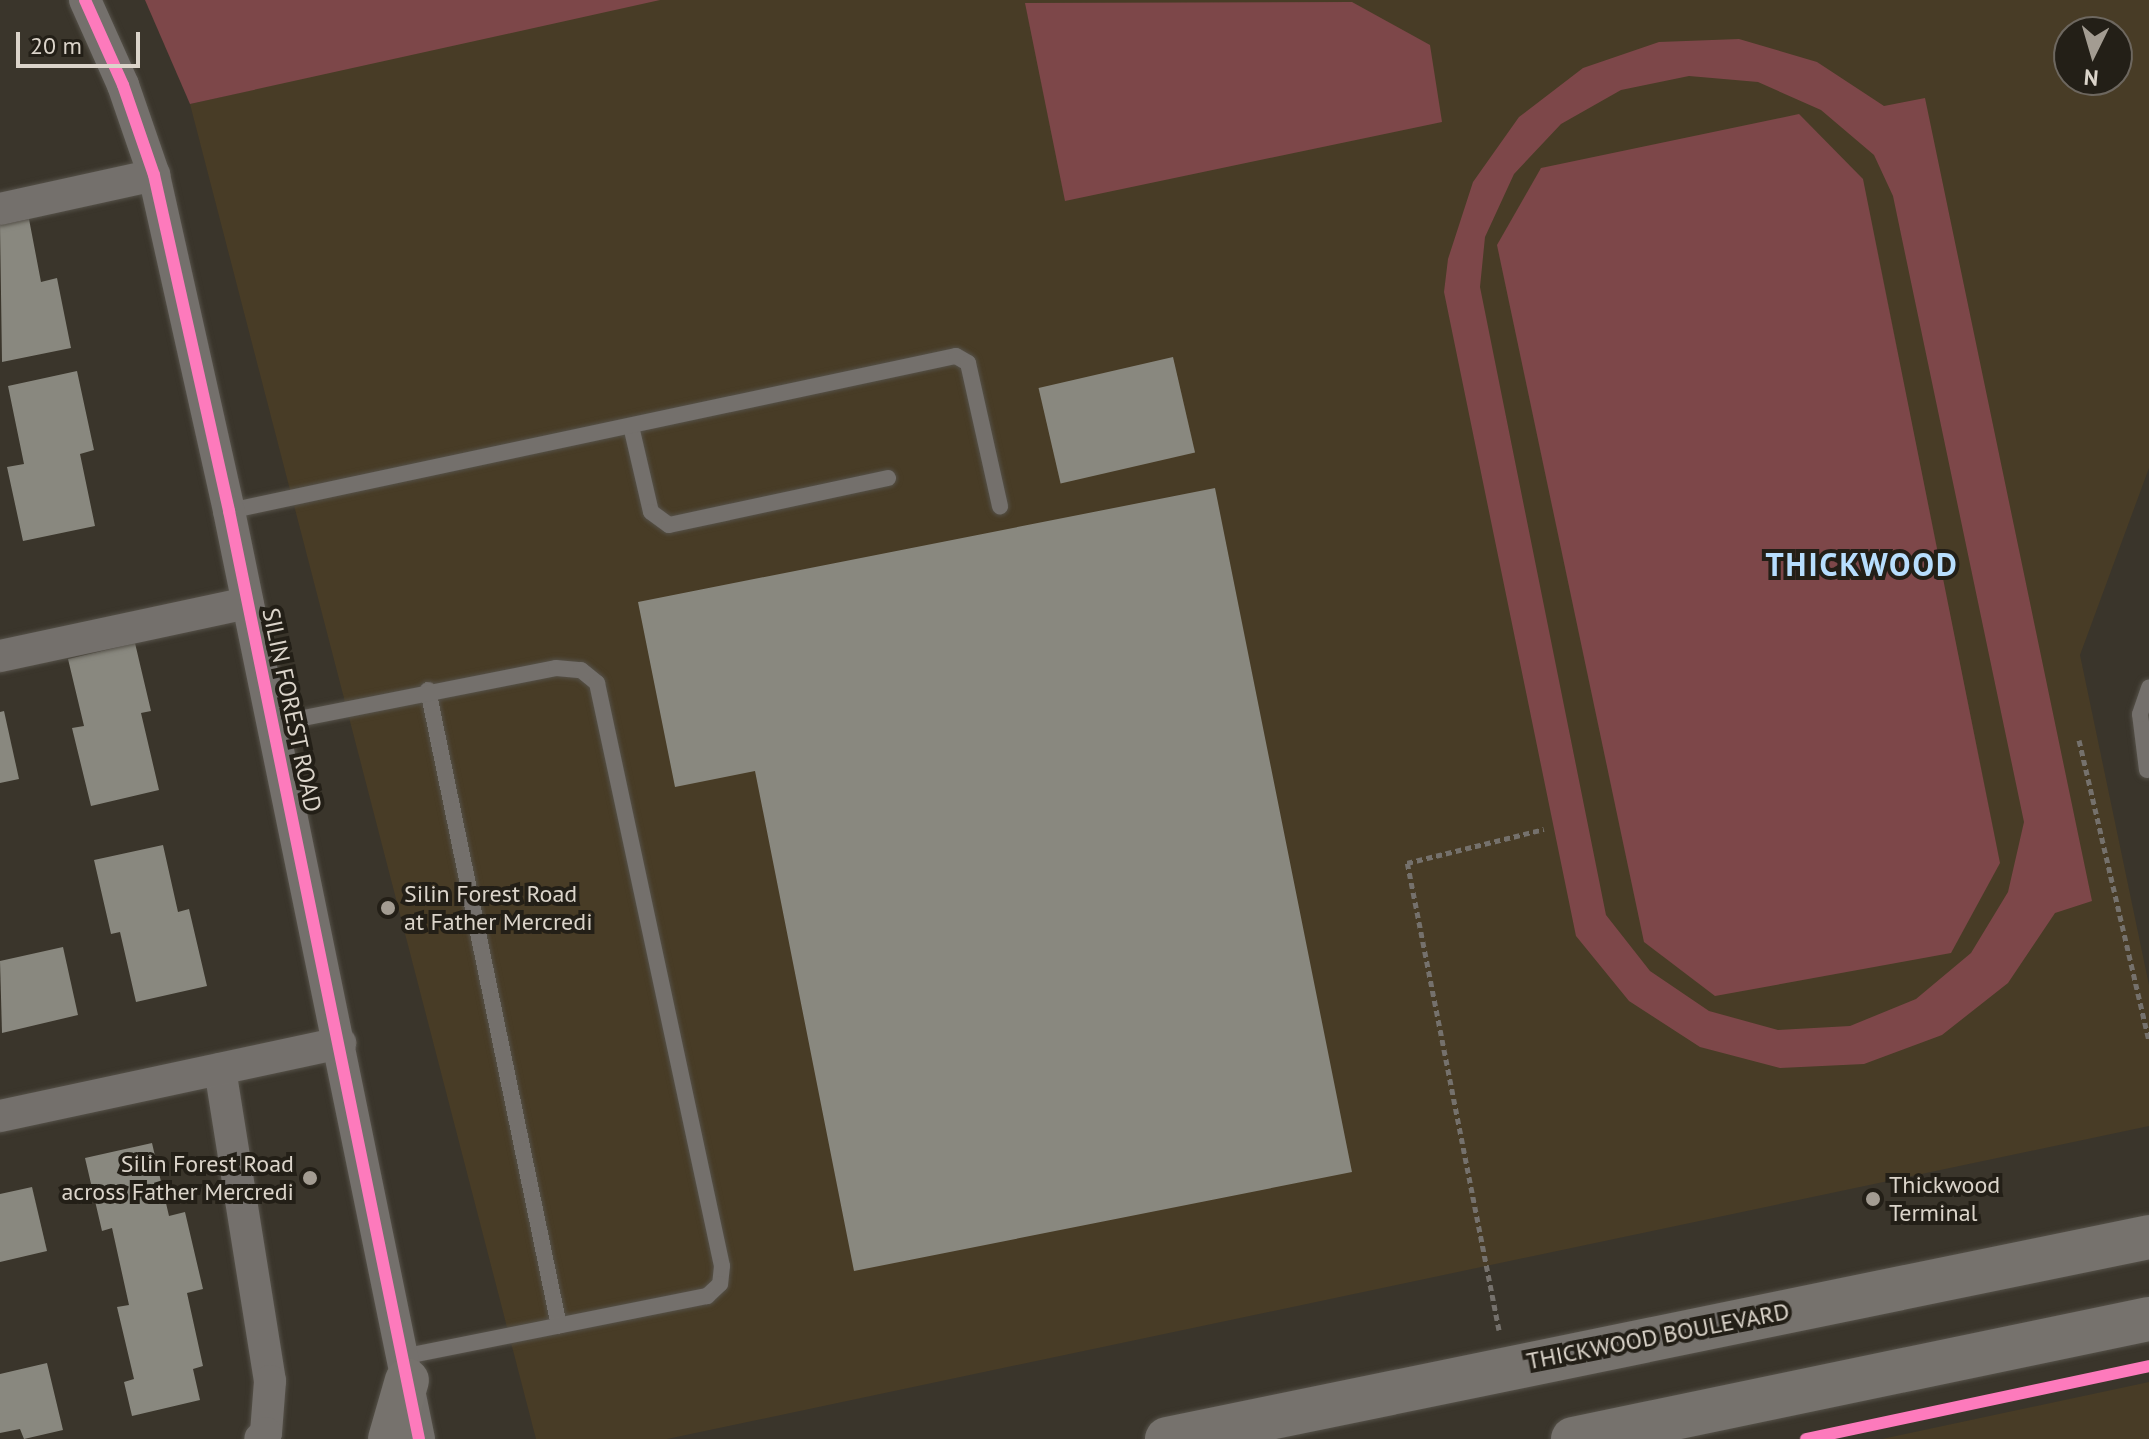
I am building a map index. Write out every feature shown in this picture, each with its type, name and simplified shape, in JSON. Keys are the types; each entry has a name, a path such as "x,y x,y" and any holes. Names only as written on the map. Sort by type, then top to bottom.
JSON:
{"main road":[{"name":"THICKWOOD BOULEVARD","path":"1167,1439 1506,1366 2149,1237"},
{"path":"1573,1439 2149,1319"},
{"path":"390,1439 405,1369"}],"street":[{"name":"SILIN FOREST ROAD","path":"85,0 123,85 154,175 229,511 419,1439"},
{"path":"0,209 154,175"},
{"name":"SILIN FOREST ROAD","path":"0,656 247,603"},
{"path":"0,1116 340,1043"},
{"path":"220,1069 270,1381 266,1433 260,1439"}],"lane":[{"path":"229,511 956,356 968,363 1000,506"},
{"path":"631,426 651,512 669,525 888,478"},
{"path":"273,724 428,690 556,668 581,670 597,683 722,1266 720,1284 707,1296 559,1326 405,1369"},
{"path":"2147,770 2140,714 2149,688"},
{"path":"428,690 559,1326"}],"path":[{"path":"2079,740 2149,1041"},
{"path":"1506,1366 1407,863 1544,829"}],"shaded area":[{"path":"145,0 660,0 190,104"},
{"path":"644,0 2149,0 2149,468 2080,655 2149,985 2149,1126 667,1439 536,1439 190,104"},
{"path":"1352,2 1430,45 1442,122 1065,201 1025,3"},
{"path":"1739,39 1817,62 1884,106 1925,98 2092,901 2055,913 2008,983 1942,1035 1864,1064 1780,1068 1700,1047 1629,1001 1576,936 1444,292 1448,259 1473,182 1519,117 1583,68 1659,42","holes":["1689,76 1758,82 1821,110 1874,155 1893,196 2024,822 2008,892 1971,953 1916,999 1850,1026 1778,1030 1709,1011 1650,971 1606,915 1480,287 1485,237 1514,174 1561,124 1621,90"]},
{"path":"1799,114 1863,179 2000,863 1951,953 1715,996 1644,942 1497,245 1541,168"},
{"path":"2149,1382 2149,1439 1882,1439"}],"building":[{"path":"29,219 41,282 57,278 71,348 2,362 0,225"},
{"path":"1173,357 1195,452 1061,484 1039,388"},
{"path":"77,371 94,450 80,454 95,526 23,541 7,467 24,464 8,386"},
{"path":"1215,488 1352,1172 854,1271 755,771 675,787 638,602"},
{"path":"135,643 151,711 141,713 159,790 91,806 72,728 84,726 68,659"},
{"path":"4,711 19,779 0,783 0,712"},
{"path":"163,845 178,912 189,909 207,986 136,1002 120,932 111,934 94,860"},
{"path":"63,947 78,1015 2,1033 0,961"},
{"path":"152,1143 169,1216 185,1212 203,1289 187,1293 203,1366 193,1369 200,1400 132,1416 124,1382 134,1379 117,1307 129,1305 112,1228 102,1231 85,1158"},
{"path":"32,1187 47,1251 0,1262 0,1194"},
{"path":"47,1363 63,1430 24,1439 20,1429 0,1433 0,1374"}],"cycle path":[{"path":"85,0 123,85 154,175 229,511 419,1439"},
{"path":"1806,1439 2149,1366"}],"place":[{"name":"Silin Forest Road at Father Mercredi","path":"388,908"},
{"name":"Silin Forest Road across Father Mercredi","path":"310,1178"},
{"name":"Thickwood Terminal","path":"1873,1199"}],"district":[{"name":"THICKWOOD","path":"1862,564"}]}
